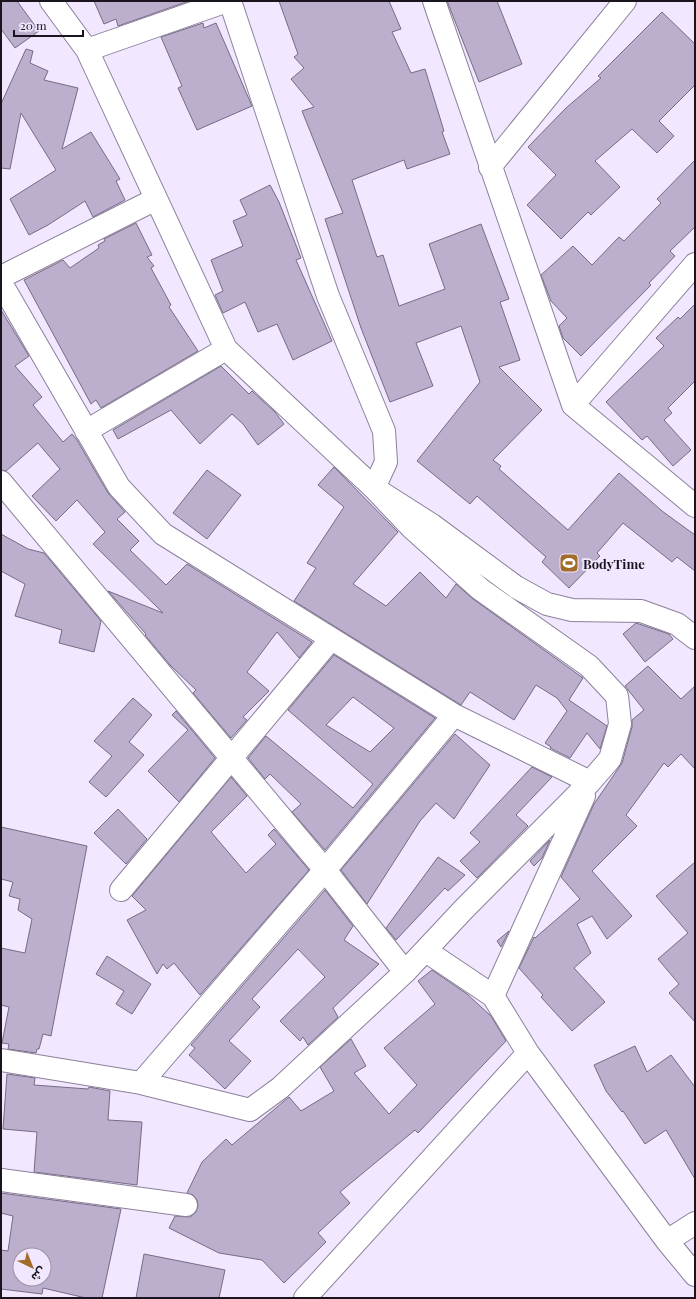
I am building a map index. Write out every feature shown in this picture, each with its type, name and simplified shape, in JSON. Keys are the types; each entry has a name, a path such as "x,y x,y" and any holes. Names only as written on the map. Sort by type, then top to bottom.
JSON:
{"street":[{"path":"1,1060 141,1084 250,1110 280,1088 405,972 463,910 590,782 610,760 620,724 617,696 590,666 480,590 411,527 374,488 226,349 86,50 51,1"},
{"path":"86,50 174,10 228,1 328,296 384,431 386,462 374,488"},
{"path":"434,1 573,405 695,506"},
{"path":"490,166 625,1"},
{"path":"1,277 156,199"},
{"path":"573,405 695,264"},
{"path":"1,283 119,487 163,534 454,715 590,782"},
{"path":"86,431 226,349"},
{"path":"1,482 232,758 405,972"},
{"path":"374,488 432,525 516,587 547,604 572,610 641,612 677,624 695,638"},
{"path":"121,890 331,639"},
{"path":"141,1084 454,715"},
{"path":"493,996 590,782"},
{"path":"426,951 493,996 528,1053 667,1241 695,1276"},
{"path":"305,1298 528,1053"},
{"path":"1,1180 186,1205"},
{"path":"667,1241 695,1222"}],"building":[{"path":"1,1 17,1 39,31 15,48 1,29"},
{"path":"94,1 189,1 118,26 116,19 104,24"},
{"path":"279,1 389,1 401,29 392,32 411,73 425,69 444,131 442,132 450,154 407,169 404,160 352,180 377,257 383,255 399,306 445,289 429,244 481,224 509,299 500,302 520,360 499,367 542,410 493,460 501,466 499,469 568,530 619,473 662,511 695,535 695,571 677,557 672,562 623,523 597,553 600,556 569,588 542,562 546,557 477,496 470,504 417,461 480,382 461,326 416,343 433,386 390,402 361,328 325,219 343,213 302,111 314,107 291,79 304,68 294,57 298,54"},
{"path":"447,1 497,1 522,64 479,82"},
{"path":"662,12 695,44 695,85 659,121 674,136 657,153 632,129 595,161 620,187 591,215 588,212 561,239 527,205 556,175 528,147 566,108 601,78 598,76"},
{"path":"203,23 204,28 216,23 252,106 197,130 178,88 182,86 161,37"},
{"path":"26,49 33,51 30,63 48,71 44,80 78,88 62,149 91,132 120,179 116,181 125,200 93,217 85,201 48,225 29,235 10,199 56,170 21,113 10,169 1,168 1,104"},
{"path":"695,160 695,227 670,251 675,256 649,283 651,285 581,356 563,338 559,326 567,318 551,301 541,275 573,246 592,265 619,237 624,241 661,203 657,199"},
{"path":"270,185 279,202 301,258 296,260 332,341 293,360 277,324 258,332 245,302 223,313 215,295 223,291 211,260 243,246 233,221 247,215 240,200"},
{"path":"136,223 152,255 147,257 154,266 151,268 171,305 169,307 198,351 101,408 96,400 91,404 24,280 63,260 70,268 99,248 98,245 105,241 104,239"},
{"path":"695,304 695,381 668,408 672,413 664,420 691,450 673,466 647,436 642,440 606,402 664,346 656,338 678,317 680,319"},
{"path":"1,310 29,356 15,366 42,397 33,405 63,442 72,434 77,440 108,493 125,512 117,519 139,541 130,550 166,585 187,564 312,642 299,658 277,632 247,672 269,691 243,717 247,720 231,738 193,693 196,690 170,665 145,635 146,634 108,591 163,613 93,544 105,532 77,500 56,521 32,496 60,469 38,443 6,471 1,470"},
{"path":"221,366 249,394 252,391 275,412 284,424 258,445 243,424 232,414 200,444 171,410 118,439 113,430"},
{"path":"334,467 398,532 353,584 386,606 420,572 446,598 456,584 473,599 583,678 569,700 607,726 600,749 587,733 570,758 550,748 551,747 545,743 567,711 557,698 536,685 514,720 470,692 461,705 294,601 316,568 307,563 344,507 318,485"},
{"path":"207,470 241,495 207,539 173,513"},
{"path":"1,534 28,549 44,553 101,621 94,652 59,643 62,630 15,616 25,584 1,571"},
{"path":"636,623 669,634 673,639 645,662 623,634"},
{"path":"334,655 435,718 325,850 292,812 301,804 270,774 265,779 248,758 266,736 353,808 373,784 288,710","holes":["353,697 394,728 370,752 326,725"]},
{"path":"648,666 681,699 695,686 695,769 681,754 668,767 664,763 626,815 637,826 592,871 632,916 607,939 592,916 577,924 591,953 574,968 605,1002 572,1031 541,997 543,995 519,968 534,937 535,938 580,899 561,877 594,804 622,763 632,727 632,720 644,710 625,686"},
{"path":"133,698 152,715 129,742 144,755 106,797 89,782 112,756 94,741"},
{"path":"176,711 215,758 179,802 148,771 188,730 172,715"},
{"path":"455,734 490,765 454,819 436,803 420,821 367,904 341,870"},
{"path":"532,767 552,777 516,815 528,826 477,878 460,861 480,842 470,833"},
{"path":"231,777 247,796 211,832 246,873 276,844 268,835 274,829 309,870 200,995 174,963 167,969 163,964 157,974 127,920 146,910 132,896"},
{"path":"118,809 147,839 126,864 94,833"},
{"path":"1,827 87,846 51,1036 43,1034 39,1049 37,1049 36,1053 8,1049 9,1044 2,1043 9,1007 1,1005 1,948 25,953 32,919 18,910 20,899 9,896 13,882 1,879"},
{"path":"550,840 542,858 534,866 530,861"},
{"path":"438,857 465,875 448,891 445,888 396,940 386,928"},
{"path":"695,862 695,1022 669,993 679,984 658,959 688,933 656,896"},
{"path":"325,890 353,926 344,940 379,964 333,1008 338,1017 308,1045 303,1037 300,1041 280,1021 325,977 298,949 252,999 260,1007 229,1041 251,1061 225,1089 189,1055 195,1048 191,1045"},
{"path":"509,931 501,947 497,941"},
{"path":"107,956 151,984 132,1014 116,1004 124,991 96,974"},
{"path":"432,970 467,994 491,1016 506,1041 418,1133 415,1130 340,1192 350,1203 318,1233 326,1242 284,1283 262,1260 219,1253 169,1228 175,1216 190,1217 196,1212 198,1206 197,1200 193,1195 187,1193 202,1162 226,1139 232,1145 289,1097 301,1111 334,1091 320,1067 351,1039 366,1066 354,1073 389,1114 417,1085 384,1048 435,1004 418,981"},
{"path":"635,1046 647,1072 671,1055 695,1087 695,1179 666,1130 645,1144 623,1111 622,1112 606,1091 594,1065"},
{"path":"7,1074 35,1078 34,1085 88,1089 89,1087 110,1091 108,1120 142,1122 137,1185 34,1172 37,1132 3,1129"},
{"path":"1,1193 121,1209 102,1298 86,1298 43,1288 42,1294 1,1289 1,1250 8,1251 13,1216 1,1213"},
{"path":"144,1254 225,1270 219,1298 136,1298"}],"place":[{"name":"BodyTime","path":"569,563"}]}
